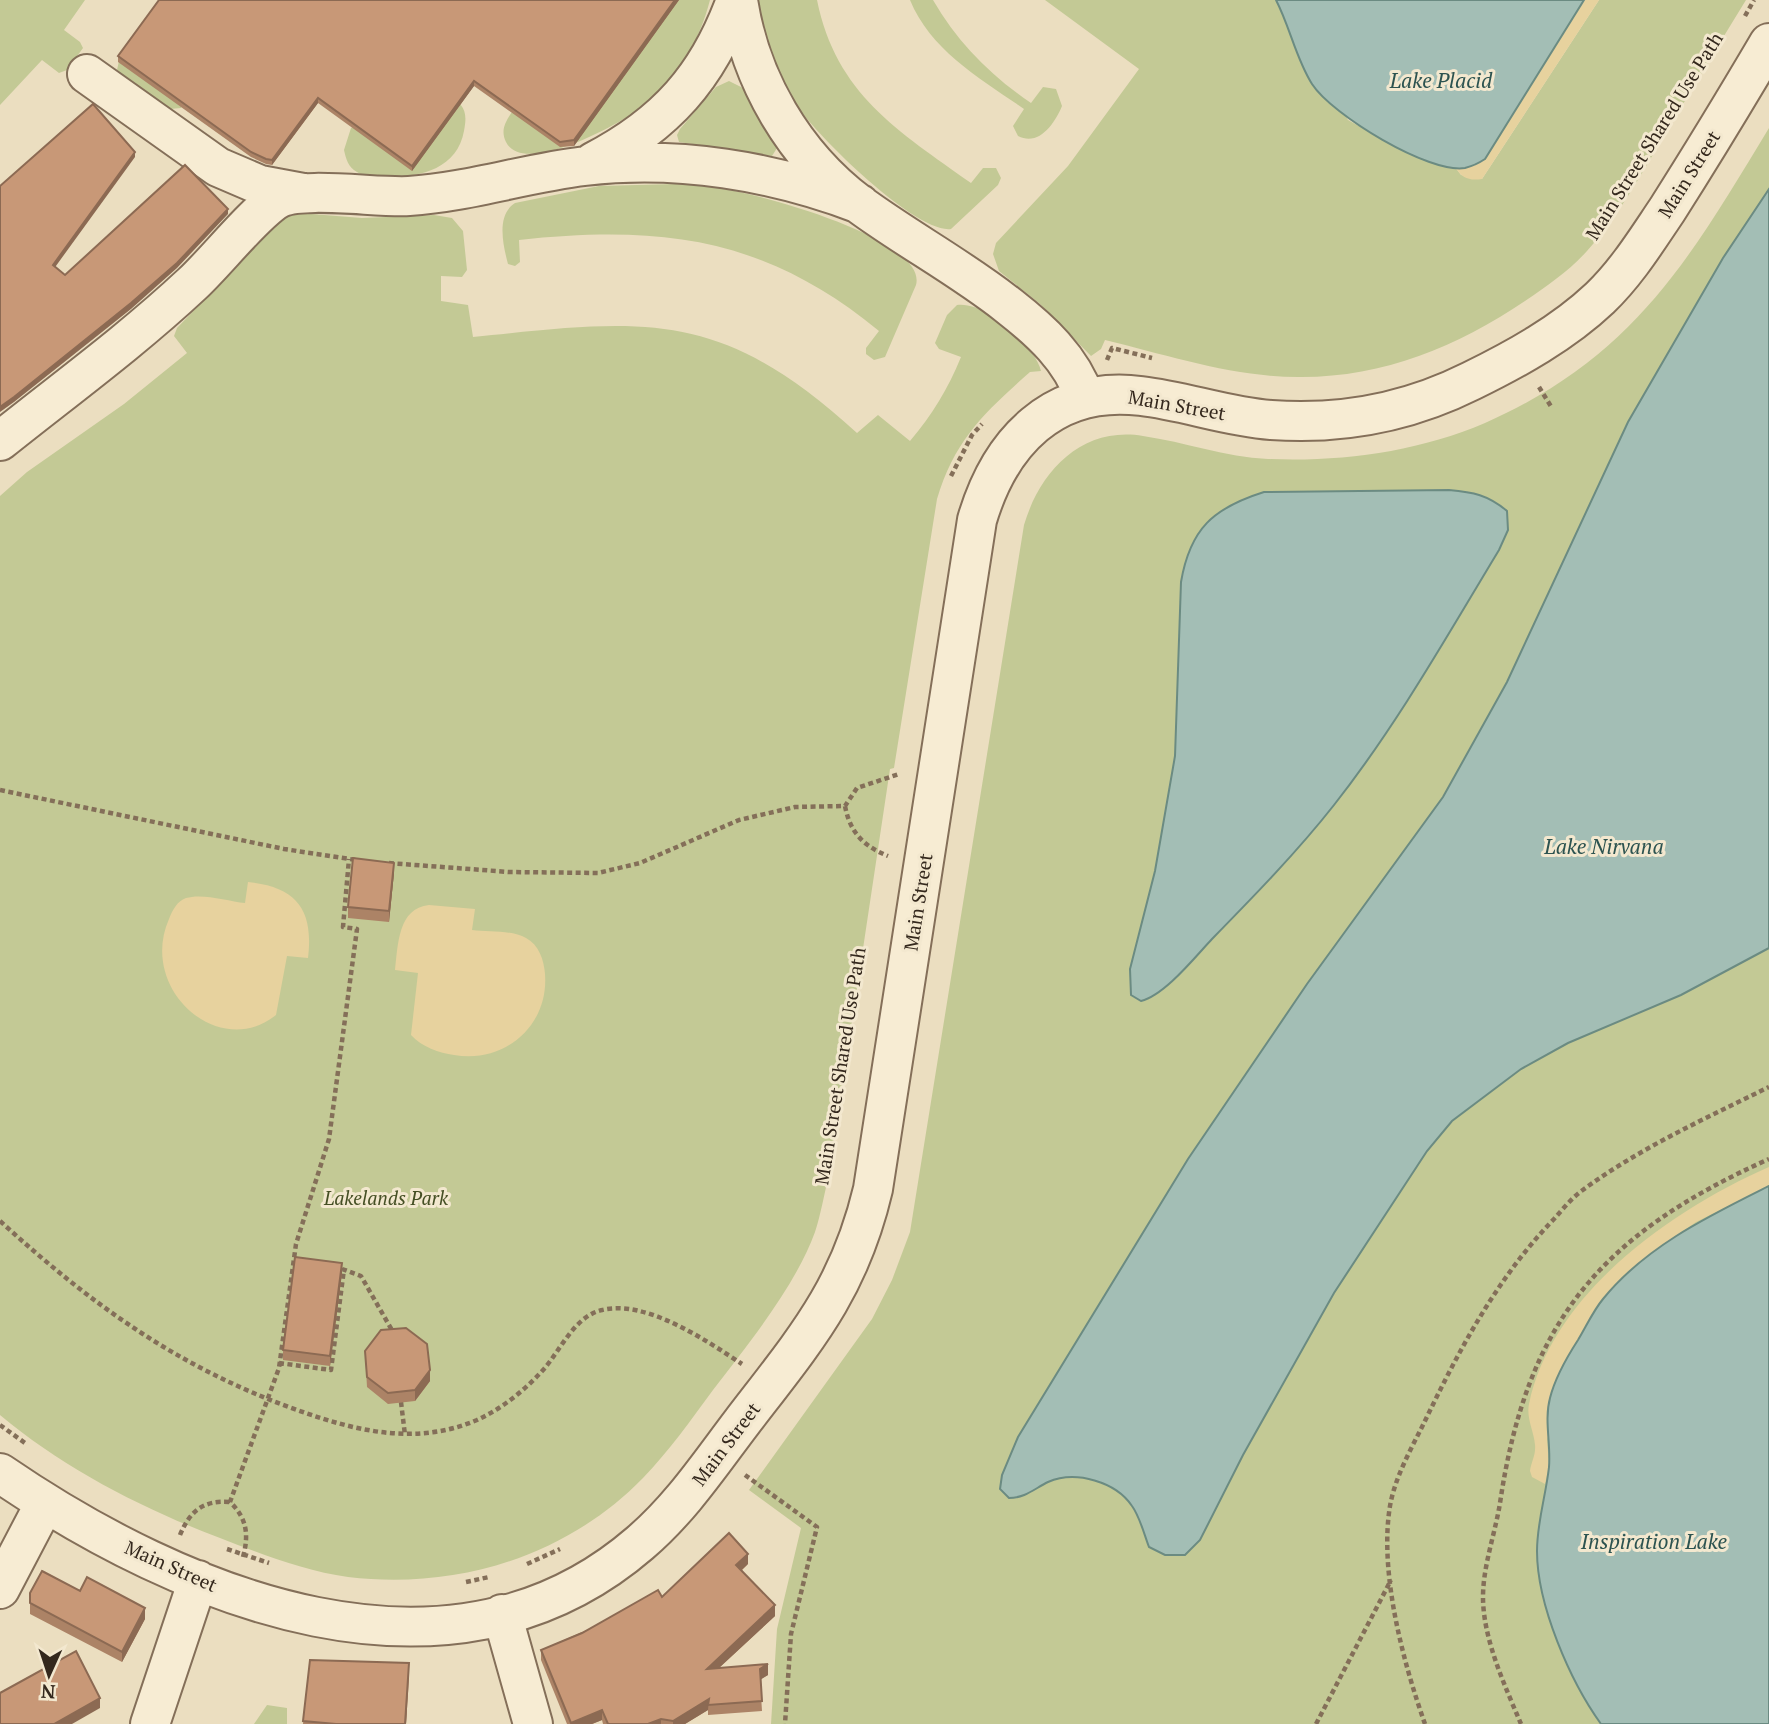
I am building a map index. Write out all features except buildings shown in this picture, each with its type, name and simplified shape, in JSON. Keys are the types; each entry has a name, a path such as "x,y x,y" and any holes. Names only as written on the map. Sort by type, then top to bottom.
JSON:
{"street":[{"path":"585,166 650,126 679,100 704,68 737,0"},
{"path":"737,0 750,56 767,94 813,161 860,204 954,265 1035,327 1073,371 1085,398"},
{"name":"Main Street","path":"0,1473 45,1503 199,1580 301,1614 358,1626 415,1628 458,1624 502,1614 553,1596 583,1581 640,1544 684,1499 828,1307 858,1245 873,1189 977,520 987,487 1007,451 1036,423 1062,406 1085,398 1112,394 1141,396 1227,414 1309,421 1343,419 1400,408 1470,382 1540,344 1598,300 1620,278 1682,187 1755,32"},
{"path":"87,74 218,167 260,185 303,193 408,197 478,188 585,166 645,162 718,167 805,186 860,204"},
{"path":"0,441 160,314 222,255 268,205 283,196 303,193"},
{"path":"0,1589 45,1503"},
{"path":"150,1724 199,1580"},
{"path":"502,1614 533,1724"}],"path":[{"name":"Main Street Shared Use Path","path":"1754,0 1755,32"},
{"path":"1105,364 1112,348 1166,362"},
{"path":"1538,385 1552,408"},
{"path":"845,806 857,789 899,774"},
{"path":"0,790 284,849 362,860"},
{"path":"845,806 858,837 874,850 888,856"},
{"path":"387,862 509,872 598,873 640,863 739,820 794,807 845,806"},
{"path":"230,1502 269,1400 279,1363 292,1262 324,1159 340,1071 357,929 343,928 349,859"},
{"path":"1425,1724 1408,1670 1391,1580 1388,1535 1390,1505 1404,1464 1446,1378 1485,1308 1530,1243 1577,1194 1651,1146 1769,1087"},
{"path":"1521,1724 1499,1667 1483,1598 1511,1444 1527,1384 1569,1306 1596,1272 1679,1204 1721,1180 1769,1159"},
{"path":"0,1221 69,1283 122,1322 216,1378 269,1400 355,1429 405,1435 452,1427 493,1411 530,1384 578,1324 602,1310 623,1308 653,1315 702,1339 742,1364"},
{"path":"292,1262 302,1264"},
{"path":"333,1268 361,1276 391,1326 394,1339"},
{"path":"279,1363 331,1370 344,1269"},
{"path":"734,1375 750,1353"},
{"path":"401,1402 405,1435"},
{"path":"0,1425 31,1447"},
{"path":"718,1455 817,1527 791,1634 785,1724"},
{"path":"230,1502 246,1526 248,1535 244,1555 199,1580 181,1531 189,1516 200,1507 210,1503 230,1502"},
{"path":"169,1526 192,1536"},
{"path":"515,1568 571,1543"},
{"path":"224,1548 279,1566"},
{"path":"458,1583 496,1575"},
{"path":"1315,1724 1391,1580"}],"green space":[{"path":"0,0 85,0 64,30 80,42 83,48 67,70 59,73 42,60 0,105"},
{"path":"625,0 710,0 694,44 678,70 646,104 618,123 552,151 532,154 516,151 506,142 504,134 506,122 512,112"},
{"path":"757,0 817,0 826,33 839,61 855,86 874,107 919,146 971,183 983,168 996,168 1001,178 998,185 951,229 934,226 889,198 839,153 790,96 774,61"},
{"path":"910,0 933,0 953,30 976,57 1031,103 1043,87 1056,89 1062,106 1051,126 1033,138 1018,136 1013,126 1024,109 975,75 944,49 919,18"},
{"path":"1045,0 1276,0 1348,120 1424,159 1455,167 1461,175 1482,179 1599,0 1746,0 1619,210 1587,251 1565,272 1499,318 1445,346 1388,366 1329,376 1298,377 1225,369 1105,340 1101,349 1091,356 1040,304 999,271 993,254 996,243 1068,166 1139,69"},
{"path":"119,61 182,106 181,108 170,109 123,75 117,70"},
{"path":"729,81 743,88 774,141 777,148 772,156 679,142 677,135 680,129 716,87"},
{"path":"446,93 461,105 465,118 460,144 445,163 422,173 396,177 366,176 349,165 344,150 351,128"},
{"path":"1769,128 1769,1724 771,1724 777,1629 801,1528 749,1490 872,1319 892,1280 910,1232 1024,525 1041,487 1053,470 1083,446 1101,438 1121,435 1143,436 1252,458 1296,460 1351,457 1406,448 1485,423 1537,397 1581,368 1619,335 1653,300 1712,220"},
{"path":"675,184 729,190 775,201 841,223 897,252 913,268 916,285 885,357 874,360 866,354 866,348 879,331 837,299 795,275 752,257 710,245 665,237 619,235 519,240 520,262 515,266 508,264 503,223 509,208 515,203 599,186"},
{"name":"Lakelands Park","path":"299,213 362,218 434,215 452,218 463,231 467,270 462,277 441,276 441,301 468,305 473,337 587,327 679,331 721,343 764,363 808,392 857,433 878,415 910,441 918,431 945,391 961,357 939,349 935,343 947,315 957,305 982,310 1008,327 1029,349 1041,371 1030,372 973,428 953,459 937,499 894,768 890,769 829,1175 815,1232 796,1273 770,1314 680,1435 643,1478 613,1505 580,1529 507,1562 429,1578 389,1580 348,1577 299,1566 251,1550 191,1527 105,1486 50,1452 0,1415 0,496 27,472 124,404 187,353 174,336 177,328 284,217"},
{"path":"267,1705 287,1708 287,1724 254,1724"}],"sand":[{"path":"1585,0 1599,0 1482,179 1473,180 1460,174 1455,167 1464,168 1485,159"},
{"path":"248,882 278,889 298,903 308,926 308,958 287,956 276,1015 254,1027 231,1029 209,1023 190,1010 174,992 165,970 162,945 170,916 180,901 200,896 245,903"},
{"path":"429,905 475,909 472,930 520,935 531,941 540,953 545,974 540,1010 520,1037 506,1047 472,1056 454,1055 431,1049 411,1035 418,973 395,970 397,950 405,920 419,908"},
{"path":"1769,1167 1769,1186 1696,1222 1645,1258 1547,1439 1549,1466 1545,1484 1532,1477 1530,1471 1535,1445 1529,1404 1542,1364 1563,1326 1590,1291 1657,1231 1694,1206"}],"water":[{"name":"Lake Placid","path":"1276,0 1584,0 1485,159 1465,168 1429,162 1382,140 1323,97 1306,74"},
{"name":"Lake Nirvana","path":"1769,189 1769,948 1681,995 1568,1043 1521,1069 1452,1121 1427,1151 1334,1293 1243,1455 1200,1540 1185,1555 1165,1555 1149,1547 1132,1506 1116,1490 1094,1480 1071,1477 1059,1479 1025,1495 1009,1498 1000,1489 1002,1475 1018,1437 1188,1159 1307,984 1443,797 1507,682 1628,422 1723,258"},
{"path":"1449,490 1480,495 1493,501 1507,511 1508,530 1499,550 1421,680 1357,775 1275,873 1170,983 1141,1001 1131,995 1130,969 1155,871 1175,756 1181,582 1185,564 1198,534 1207,523 1231,505 1264,492"},
{"name":"Inspiration Lake","path":"1769,1186 1769,1724 1601,1724 1578,1686 1557,1642 1538,1572 1537,1540 1549,1467 1548,1406 1552,1390 1593,1314 1620,1280 1680,1234"}]}
